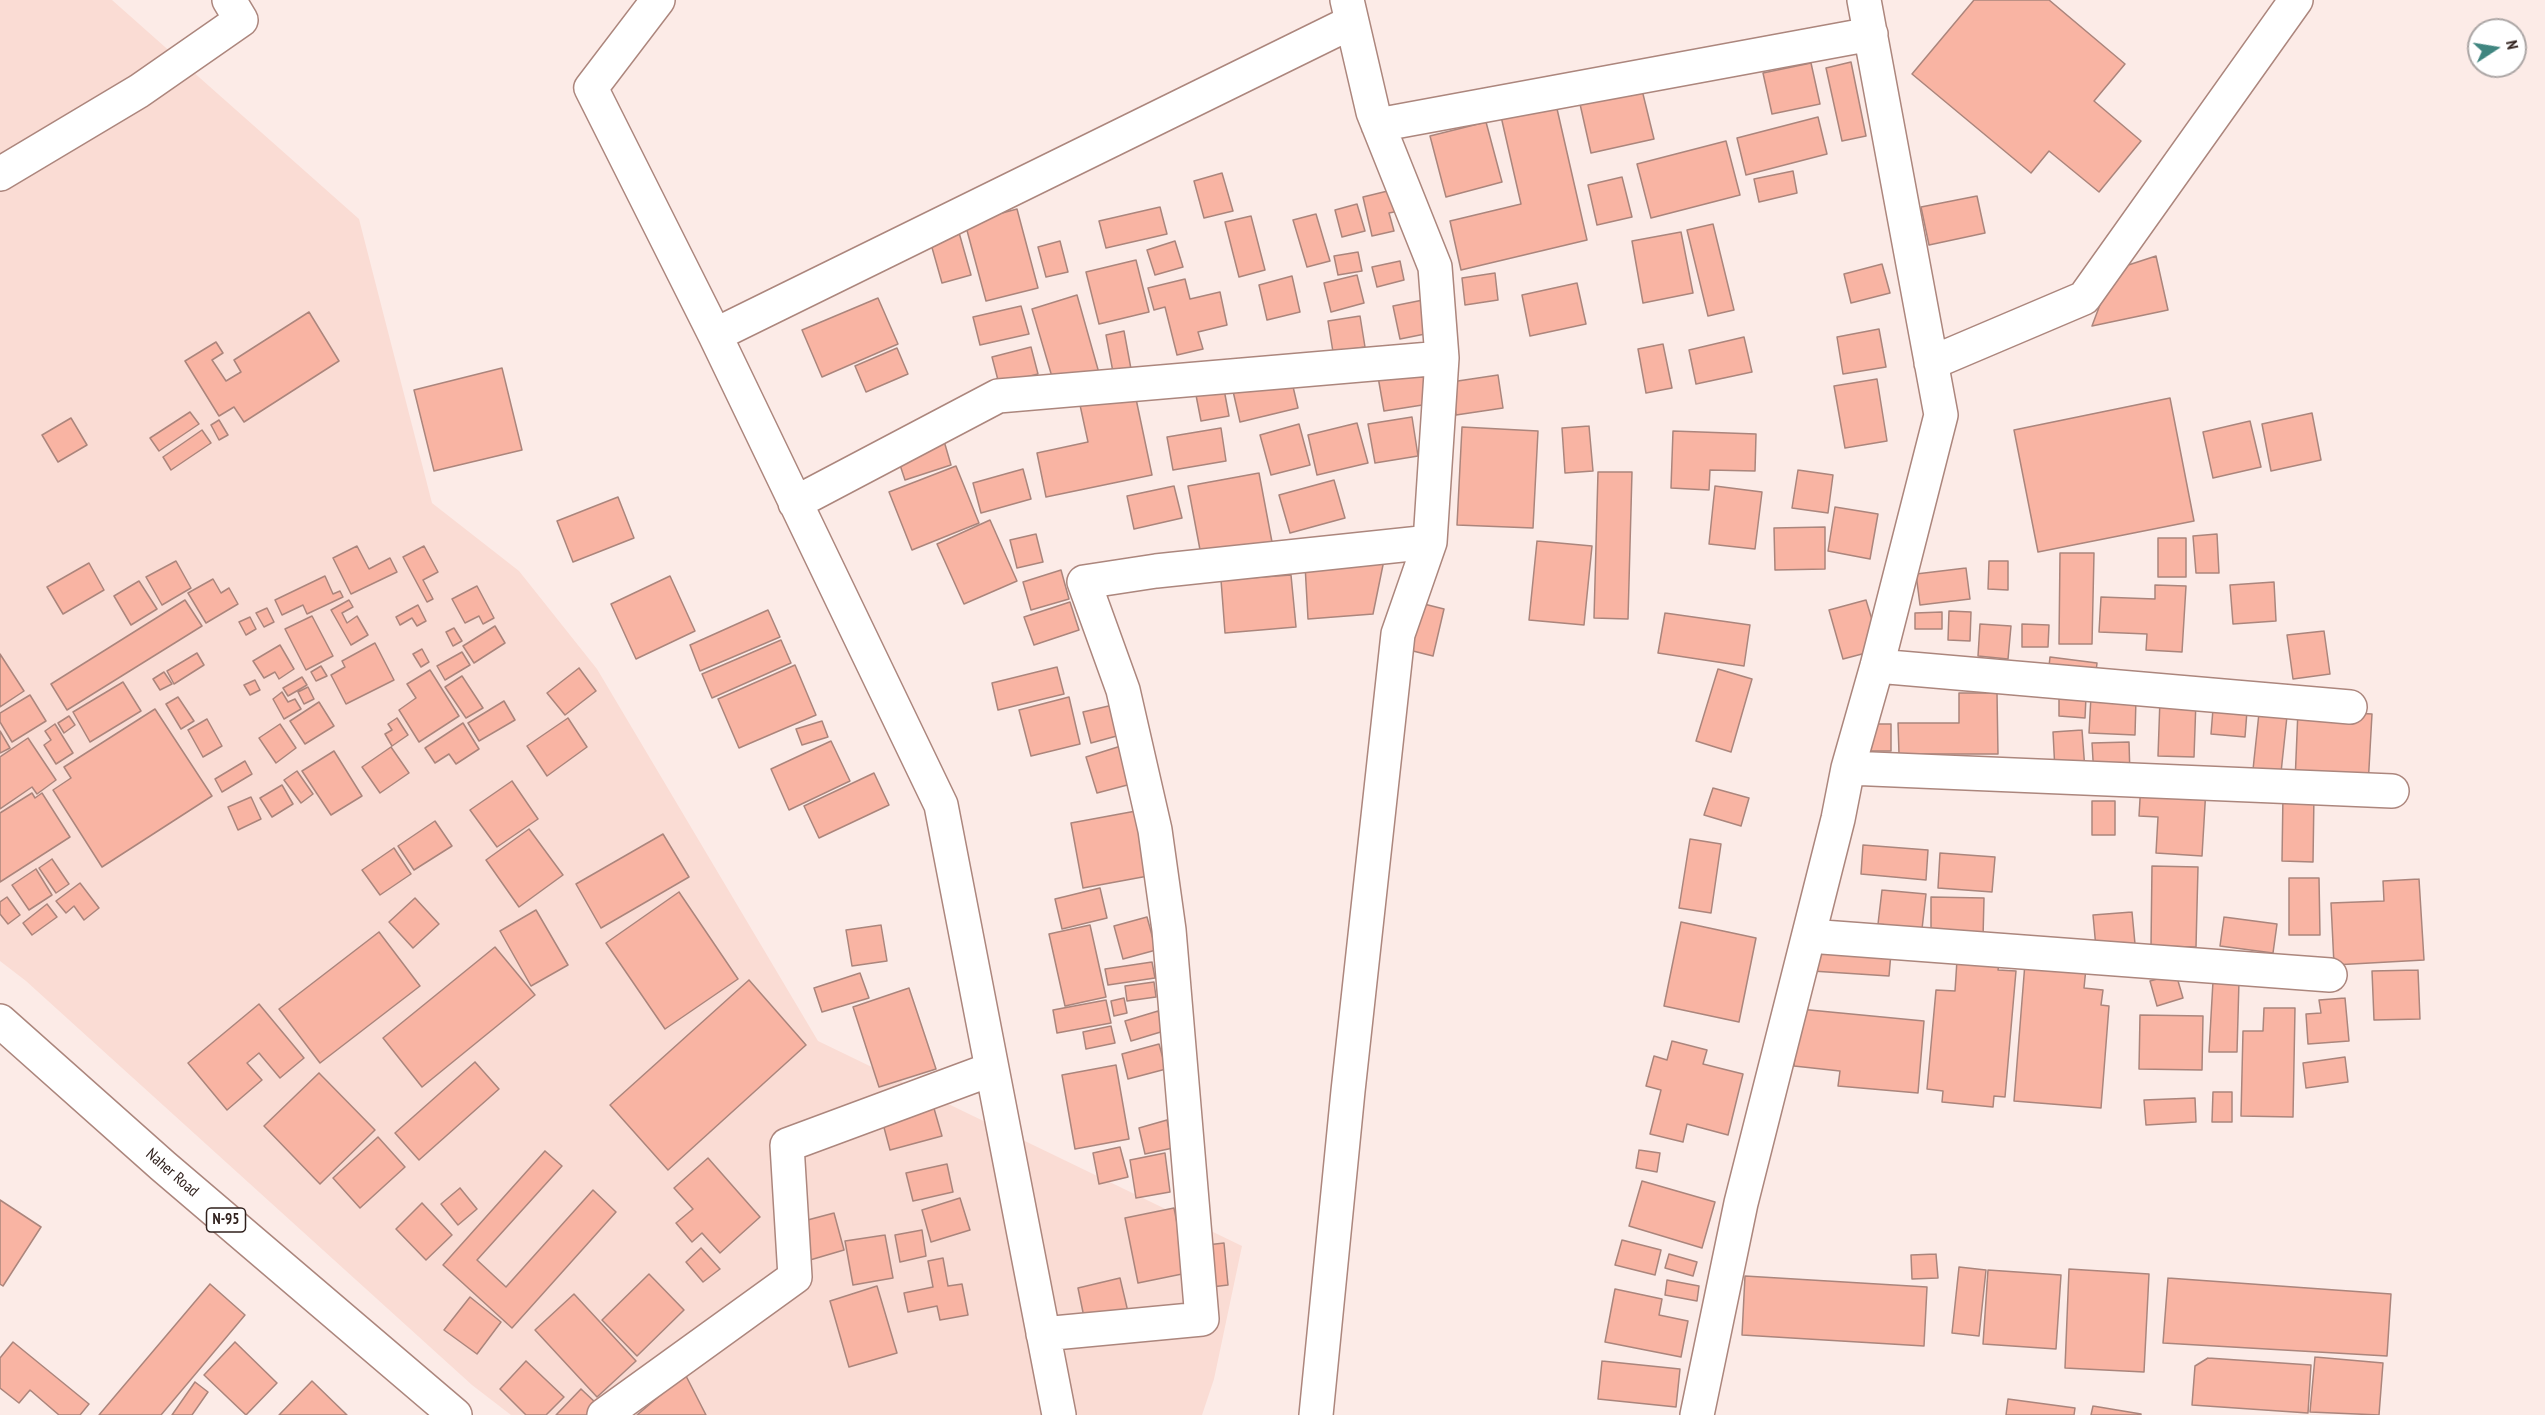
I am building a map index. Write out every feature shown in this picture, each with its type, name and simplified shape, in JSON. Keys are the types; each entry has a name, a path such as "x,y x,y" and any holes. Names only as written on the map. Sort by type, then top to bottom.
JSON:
{"street":[{"path":"0,174 139,91 241,20 229,0"},
{"path":"658,0 591,88 715,335 941,805 1059,1415"},
{"path":"1696,1415 1741,1203 1839,819 1848,768 1877,666 1941,415 1864,0"},
{"path":"1930,363 2084,298 2296,0"},
{"path":"715,335 1349,11 1373,112 1435,267 1442,358 1430,542 1398,634 1348,1091 1316,1415"},
{"path":"1378,125 1870,34"},
{"path":"795,503 998,396 1442,358"},
{"path":"1043,1334 1202,1319 1169,930 1155,830 1123,690 1084,582 1156,571 1430,542"},
{"path":"1877,666 2350,707"},
{"path":"1848,768 2392,791"},
{"path":"1809,936 2330,975"},
{"name":"Naher Road","path":"0,1022 163,1166 455,1415"},
{"path":"604,1415 795,1277 787,1145 992,1069"}],"shaded area":[{"path":"0,0 112,0 359,219 432,503 519,571 597,669 818,1041 1242,1246 1214,1379 1202,1415 511,1415 472,1385 26,981 0,961"}],"building":[{"path":"1974,0 2049,0 2125,64 2094,101 2141,141 2099,192 2049,151 2031,173 1912,74"},
{"path":"1851,62 1866,136 1842,141 1826,68"},
{"path":"1811,63 1820,104 1772,114 1763,73"},
{"path":"1642,90 1654,139 1591,153 1580,104"},
{"path":"1555,100 1587,240 1461,270 1450,221 1521,204 1500,112"},
{"path":"1818,117 1827,154 1746,175 1737,138"},
{"path":"1486,122 1502,182 1446,197 1430,136"},
{"path":"1726,141 1740,195 1651,218 1637,164"},
{"path":"1793,171 1797,193 1759,202 1754,179"},
{"path":"1222,173 1233,211 1204,218 1194,181"},
{"path":"1622,177 1632,217 1597,225 1588,185"},
{"path":"1400,188 1404,210 1389,213 1394,231 1372,236 1363,197"},
{"path":"1977,196 1985,233 1929,245 1921,207"},
{"path":"1357,204 1365,231 1342,237 1335,210"},
{"path":"1160,207 1167,234 1106,248 1099,221"},
{"path":"1017,209 1038,288 986,301 965,223"},
{"path":"1316,214 1330,261 1307,267 1293,220"},
{"path":"1251,216 1265,270 1239,277 1225,222"},
{"path":"1713,224 1734,310 1708,316 1687,230"},
{"path":"958,229 971,275 942,283 929,237"},
{"path":"1681,232 1693,293 1643,303 1632,241"},
{"path":"1060,241 1068,272 1046,277 1038,247"},
{"path":"1175,241 1183,267 1155,275 1147,250"},
{"path":"1358,252 1362,271 1338,275 1334,256"},
{"path":"2156,256 2168,310 2092,326 2113,270"},
{"path":"1136,260 1149,312 1099,324 1086,272"},
{"path":"1400,261 1404,280 1377,287 1372,267"},
{"path":"1882,264 1890,293 1851,303 1844,274"},
{"path":"1495,273 1498,300 1465,305 1462,278"},
{"path":"1357,275 1364,303 1331,312 1324,283"},
{"path":"1292,276 1300,312 1267,320 1259,285"},
{"path":"1185,279 1190,299 1220,292 1227,325 1198,332 1203,349 1177,355 1165,307 1154,310 1148,288"},
{"path":"1577,283 1586,324 1530,336 1522,295"},
{"path":"1077,295 1099,373 1055,387 1032,309"},
{"path":"878,298 898,344 822,377 802,330"},
{"path":"1423,300 1430,333 1400,339 1393,306"},
{"path":"1021,306 1029,334 980,345 973,317"},
{"path":"309,312 339,361 244,422 234,407 219,416 185,361 216,342 223,353 212,360 226,381 241,372 234,360"},
{"path":"1360,316 1365,347 1333,352 1328,321"},
{"path":"1879,329 1886,367 1843,374 1837,337"},
{"path":"1124,331 1131,369 1113,372 1106,335"},
{"path":"1744,337 1752,372 1696,384 1689,350"},
{"path":"1663,344 1672,388 1646,393 1638,349"},
{"path":"1031,347 1038,374 999,384 992,357"},
{"path":"897,348 908,374 866,392 855,366"},
{"path":"1423,363 1429,404 1384,411 1377,371"},
{"path":"502,368 522,450 434,471 414,390"},
{"path":"1498,375 1503,408 1456,415 1451,382"},
{"path":"1291,378 1298,408 1240,422 1233,391"},
{"path":"1877,379 1887,441 1845,448 1834,386"},
{"path":"1223,384 1229,416 1201,421 1195,390"},
{"path":"1135,394 1152,475 1046,497 1037,453 1088,442 1080,405"},
{"path":"2170,398 2194,521 2038,552 2014,430"},
{"path":"190,412 199,424 159,451 150,438"},
{"path":"2312,413 2321,460 2271,471 2262,424"},
{"path":"1412,417 1418,456 1375,463 1368,424"},
{"path":"71,418 87,445 58,462 42,435"},
{"path":"219,420 228,435 219,440 211,425"},
{"path":"2250,421 2261,467 2213,478 2203,432"},
{"path":"1357,423 1368,463 1317,475 1308,435"},
{"path":"1299,424 1310,465 1271,475 1260,435"},
{"path":"1589,426 1593,471 1565,473 1562,428"},
{"path":"1462,427 1538,431 1533,528 1457,525"},
{"path":"1221,428 1226,461 1173,470 1167,437"},
{"path":"202,430 211,443 171,470 163,457"},
{"path":"1673,431 1756,434 1755,471 1710,470 1709,490 1671,488"},
{"path":"944,441 951,465 905,480 897,456"},
{"path":"956,466 979,523 912,550 889,492"},
{"path":"1023,469 1031,499 981,513 973,483"},
{"path":"1798,470 1833,475 1828,513 1792,508"},
{"path":"1598,472 1632,472 1628,619 1594,618"},
{"path":"1259,473 1272,542 1201,555 1188,486"},
{"path":"1334,480 1345,518 1290,533 1279,495"},
{"path":"1174,486 1182,518 1134,529 1127,496"},
{"path":"1715,486 1762,492 1755,549 1709,544"},
{"path":"618,497 634,538 573,562 557,521"},
{"path":"1835,507 1878,514 1870,559 1828,551"},
{"path":"990,520 1017,581 964,604 937,544"},
{"path":"1825,527 1825,569 1775,570 1774,528"},
{"path":"1036,534 1043,562 1017,568 1010,540"},
{"path":"2217,534 2219,573 2196,573 2193,536"},
{"path":"2158,538 2186,538 2186,577 2158,577"},
{"path":"1537,541 1592,546 1584,625 1529,620"},
{"path":"357,546 369,569 390,558 397,572 351,594 333,558"},
{"path":"424,546 438,572 423,580 433,599 427,602 403,557"},
{"path":"2060,553 2094,553 2092,644 2059,644"},
{"path":"1384,560 1373,614 1308,619 1305,565"},
{"path":"176,561 191,588 162,605 146,577"},
{"path":"1989,561 2008,561 2008,590 1988,589"},
{"path":"89,563 104,590 63,614 47,587"},
{"path":"1966,568 1970,599 1920,605 1916,574"},
{"path":"1061,570 1069,599 1031,610 1023,582"},
{"path":"1291,575 1296,627 1225,633 1221,580"},
{"path":"325,576 333,594 340,591 343,597 307,614 303,605 282,615 275,600"},
{"path":"670,576 695,631 636,659 611,604"},
{"path":"213,579 221,593 229,588 238,604 206,623 188,593"},
{"path":"139,581 157,609 131,625 114,596"},
{"path":"2274,582 2276,621 2233,624 2230,585"},
{"path":"2155,585 2186,586 2182,652 2146,650 2147,634 2099,632 2101,597 2155,599"},
{"path":"477,586 494,618 483,624 479,616 465,623 452,599"},
{"path":"185,600 202,626 67,710 51,684"},
{"path":"349,600 353,607 342,613 347,623 357,616 368,635 351,645 331,610"},
{"path":"1866,600 1881,649 1843,659 1829,610"},
{"path":"1070,602 1079,630 1034,645 1024,617"},
{"path":"1420,603 1444,609 1433,656 1409,650"},
{"path":"418,605 426,621 417,626 412,618 400,625 396,617"},
{"path":"267,608 274,622 264,627 256,613"},
{"path":"768,610 780,637 700,671 690,645"},
{"path":"1949,611 1971,612 1970,641 1948,640"},
{"path":"1942,612 1942,629 1915,629 1915,613"},
{"path":"1665,613 1750,625 1744,666 1658,653"},
{"path":"312,616 333,656 306,670 285,629"},
{"path":"250,617 256,629 246,635 239,622"},
{"path":"1980,624 2011,626 2008,659 1978,656"},
{"path":"2022,624 2049,625 2048,647 2022,647"},
{"path":"495,626 505,643 474,663 463,646"},
{"path":"454,628 462,641 453,646 446,632"},
{"path":"2324,631 2330,674 2293,679 2287,635"},
{"path":"781,640 791,663 712,698 702,674"},
{"path":"375,643 394,680 346,704 331,675 345,667 342,661"},
{"path":"280,645 294,669 279,679 275,672 264,678 253,661"},
{"path":"422,649 429,662 421,667 413,654"},
{"path":"462,652 470,665 445,680 437,666"},
{"path":"197,653 204,665 174,684 167,671"},
{"path":"0,654 24,691 0,707"},
{"path":"2050,657 2097,663 2095,681 2048,675"},
{"path":"795,665 816,715 739,748 718,699"},
{"path":"321,666 327,676 316,681 311,672"},
{"path":"1057,667 1064,694 998,710 992,683"},
{"path":"579,668 596,691 565,715 547,693"},
{"path":"1718,669 1752,679 1731,752 1696,741"},
{"path":"430,670 459,716 419,742 399,710 416,698 407,684"},
{"path":"164,672 172,684 160,690 153,679"},
{"path":"462,676 483,708 466,718 445,687"},
{"path":"302,677 307,685 288,696 283,688"},
{"path":"255,680 260,690 250,695 244,685"},
{"path":"123,682 141,711 90,742 73,712"},
{"path":"308,687 314,699 304,704 298,692"},
{"path":"282,692 288,702 295,699 301,709 284,719 273,699"},
{"path":"1959,693 1997,693 1998,754 1899,754 1898,723 1959,723"},
{"path":"30,695 46,721 12,742 0,722 0,713"},
{"path":"2059,695 2086,697 2085,718 2059,716"},
{"path":"2091,696 2136,698 2135,735 2089,733"},
{"path":"178,697 194,721 181,729 166,704"},
{"path":"1069,697 1080,744 1031,756 1019,710"},
{"path":"2160,699 2196,700 2194,757 2158,756"},
{"path":"504,701 515,720 479,741 468,723"},
{"path":"319,702 334,726 305,744 290,721"},
{"path":"1117,704 1124,734 1091,743 1083,712"},
{"path":"155,709 212,796 102,867 53,790 71,778 64,767"},
{"path":"2213,709 2247,711 2245,737 2211,734"},
{"path":"2298,710 2372,714 2368,786 2295,782"},
{"path":"2259,713 2287,716 2280,782 2252,779"},
{"path":"69,716 75,725 64,733 58,723"},
{"path":"397,718 408,735 392,746 385,734 392,730 388,724"},
{"path":"568,718 587,747 547,776 527,746"},
{"path":"207,719 222,746 203,757 188,730"},
{"path":"822,721 828,737 802,745 796,729"},
{"path":"463,723 479,749 456,764 449,754 435,763 425,748"},
{"path":"55,724 73,753 56,764 44,745 51,740 45,731"},
{"path":"280,724 296,748 276,763 259,738"},
{"path":"1868,724 1891,724 1891,751 1868,751"},
{"path":"2082,730 2085,770 2055,771 2053,732"},
{"path":"0,731 10,748 0,753"},
{"path":"28,738 56,780 37,794 32,787 0,809 0,757"},
{"path":"831,741 850,781 789,810 771,769"},
{"path":"2129,742 2130,776 2094,777 2092,743"},
{"path":"1124,745 1135,783 1097,793 1086,757"},
{"path":"391,747 409,773 380,793 362,767"},
{"path":"334,751 362,796 331,815 302,771"},
{"path":"245,761 252,774 222,792 215,779"},
{"path":"297,771 313,794 301,803 284,780"},
{"path":"874,773 889,805 819,838 804,806"},
{"path":"512,781 538,819 497,847 470,810"},
{"path":"2141,783 2206,788 2202,856 2156,853 2158,817 2139,816"},
{"path":"282,785 293,804 272,817 260,798"},
{"path":"1713,788 1749,798 1741,826 1704,815"},
{"path":"32,793 35,798 42,793 70,837 0,882 0,813"},
{"path":"2283,793 2314,793 2313,862 2282,861"},
{"path":"251,797 261,819 238,830 228,807"},
{"path":"2092,801 2115,801 2115,835 2092,835"},
{"path":"1136,811 1148,876 1083,888 1071,823"},
{"path":"435,821 452,846 414,870 398,846"},
{"path":"529,829 563,875 519,907 486,860"},
{"path":"663,834 689,877 601,928 576,884"},
{"path":"1690,839 1721,844 1711,913 1679,908"},
{"path":"1863,845 1928,850 1926,880 1861,874"},
{"path":"394,848 411,874 380,895 362,870"},
{"path":"1940,853 1995,857 1992,892 1938,888"},
{"path":"52,859 69,884 56,893 39,868"},
{"path":"2152,866 2198,867 2196,947 2151,946"},
{"path":"36,869 52,895 29,910 12,885"},
{"path":"2289,878 2319,878 2320,935 2289,935"},
{"path":"2419,879 2424,960 2334,965 2331,903 2384,901 2383,881"},
{"path":"80,883 99,908 84,920 74,906 66,913 56,901"},
{"path":"1100,888 1107,918 1062,929 1055,899"},
{"path":"1882,890 1926,894 1922,929 1878,924"},
{"path":"679,892 738,979 665,1029 606,943"},
{"path":"7,897 20,915 8,924 0,914 0,902"},
{"path":"1931,897 1984,898 1983,938 1931,937"},
{"path":"415,898 439,924 413,948 389,922"},
{"path":"47,904 57,917 32,935 23,923"},
{"path":"536,910 568,965 531,986 500,931"},
{"path":"2132,912 2135,944 2096,948 2093,915"},
{"path":"1147,917 1156,950 1123,959 1114,926"},
{"path":"2224,917 2277,924 2273,953 2220,946"},
{"path":"1681,922 1756,938 1739,1022 1664,1006"},
{"path":"881,925 887,961 852,966 846,930"},
{"path":"1090,925 1106,997 1065,1006 1049,934"},
{"path":"379,932 420,986 320,1063 279,1009"},
{"path":"495,947 535,995 422,1087 383,1038"},
{"path":"1814,948 1891,953 1889,976 1812,971"},
{"path":"1957,960 1999,964 1998,970 2016,971 2005,1097 1994,1096 1993,1107 1942,1102 1943,1091 1927,1089 1936,990 1955,991"},
{"path":"1152,962 1155,978 1108,985 1105,969"},
{"path":"2025,963 2086,968 2084,988 2103,990 2101,1005 2109,1006 2101,1108 2014,1101"},
{"path":"2418,970 2420,1019 2374,1020 2372,971"},
{"path":"860,973 869,998 822,1012 814,988"},
{"path":"2176,974 2183,998 2157,1006 2150,981"},
{"path":"749,980 806,1045 668,1170 610,1105"},
{"path":"2213,981 2239,981 2237,1052 2209,1052"},
{"path":"1154,982 1156,997 1127,1001 1125,986"},
{"path":"909,988 936,1069 879,1087 853,1007"},
{"path":"1124,998 1127,1013 1114,1016 1111,1001"},
{"path":"2345,998 2349,1041 2308,1044 2306,1014 2321,1013 2319,1000"},
{"path":"1106,1000 1111,1023 1057,1033 1053,1010"},
{"path":"259,1004 304,1058 280,1078 259,1053 247,1063 262,1080 227,1110 188,1063"},
{"path":"2264,1008 2295,1008 2293,1117 2241,1116 2243,1031 2263,1031"},
{"path":"1799,1009 1924,1021 1918,1093 1838,1086 1840,1071 1794,1066"},
{"path":"1158,1011 1164,1031 1131,1041 1125,1021"},
{"path":"2140,1015 2203,1016 2202,1070 2139,1069"},
{"path":"1111,1026 1115,1043 1086,1049 1083,1032"},
{"path":"1672,1041 1707,1050 1703,1064 1743,1074 1728,1135 1687,1124 1683,1142 1650,1134 1661,1090 1646,1086 1654,1056 1667,1060"},
{"path":"1159,1044 1166,1069 1128,1079 1122,1054"},
{"path":"2345,1057 2348,1082 2306,1088 2303,1063"},
{"path":"475,1062 499,1089 419,1160 395,1133"},
{"path":"1116,1065 1129,1139 1075,1149 1062,1075"},
{"path":"319,1073 375,1130 320,1184 264,1126"},
{"path":"2213,1092 2232,1092 2232,1122 2212,1122"},
{"path":"2195,1098 2196,1122 2146,1125 2144,1100"},
{"path":"933,1105 942,1136 890,1150 882,1120"},
{"path":"1167,1120 1173,1148 1145,1154 1139,1128"},
{"path":"378,1137 405,1167 360,1208 333,1178"},
{"path":"1120,1147 1128,1177 1099,1184 1093,1153"},
{"path":"1639,1150 1660,1153 1657,1172 1636,1168"},
{"path":"545,1151 562,1166 477,1260 506,1287 593,1190 616,1212 512,1328 443,1265"},
{"path":"1165,1153 1170,1192 1136,1198 1130,1160"},
{"path":"708,1158 760,1217 720,1253 702,1233 692,1242 676,1223 693,1209 674,1188"},
{"path":"947,1164 953,1192 913,1201 906,1173"},
{"path":"1642,1181 1715,1202 1702,1248 1629,1226"},
{"path":"460,1188 477,1209 458,1225 441,1204"},
{"path":"960,1198 970,1230 931,1242 922,1210"},
{"path":"0,1200 41,1227 3,1286 0,1284"},
{"path":"422,1203 452,1235 426,1260 396,1229"},
{"path":"1174,1208 1187,1273 1138,1283 1125,1218"},
{"path":"834,1213 844,1250 810,1260 800,1222"},
{"path":"922,1230 926,1256 900,1262 895,1235"},
{"path":"885,1235 893,1278 853,1285 845,1241"},
{"path":"1622,1240 1661,1250 1655,1275 1615,1265"},
{"path":"1224,1243 1228,1285 1203,1288 1198,1246"},
{"path":"701,1248 720,1269 703,1282 686,1262"},
{"path":"1669,1254 1697,1262 1693,1276 1665,1268"},
{"path":"1936,1254 1938,1278 1912,1279 1911,1255"},
{"path":"943,1258 948,1286 962,1284 968,1315 940,1320 937,1306 908,1312 904,1293 933,1287 928,1261"},
{"path":"1959,1267 1986,1270 1979,1336 1952,1333"},
{"path":"2069,1269 2149,1274 2144,1372 2065,1368"},
{"path":"1988,1270 2061,1275 2056,1349 1983,1344"},
{"path":"649,1274 684,1310 637,1356 602,1320"},
{"path":"1745,1276 1927,1287 1924,1346 1742,1335"},
{"path":"1120,1278 1128,1312 1085,1322 1078,1288"},
{"path":"2168,1278 2391,1294 2387,1356 2163,1343"},
{"path":"1667,1280 1699,1286 1697,1301 1665,1295"},
{"path":"210,1284 245,1315 161,1415 99,1415"},
{"path":"877,1286 897,1353 849,1367 830,1301"},
{"path":"1615,1289 1662,1299 1659,1315 1688,1321 1681,1357 1605,1342"},
{"path":"574,1294 636,1361 597,1397 535,1330"},
{"path":"470,1297 501,1322 477,1354 444,1330"},
{"path":"13,1342 89,1404 80,1415 59,1415 30,1390 19,1403 0,1388 0,1358"},
{"path":"235,1342 277,1383 246,1415 204,1375"},
{"path":"2315,1357 2383,1363 2379,1415 2310,1412"},
{"path":"2208,1358 2311,1365 2308,1413 2192,1405 2195,1366"},
{"path":"526,1361 564,1397 546,1415 526,1415 500,1389"},
{"path":"1602,1361 1680,1369 1676,1407 1598,1399"},
{"path":"685,1374 706,1415 637,1415"},
{"path":"312,1381 347,1415 279,1415"},
{"path":"195,1382 208,1392 192,1415 172,1415"},
{"path":"581,1389 597,1404 586,1415 556,1415"},
{"path":"2008,1399 2075,1408 2074,1415 2006,1415"},
{"path":"2093,1406 2141,1414 2141,1415 2091,1415"}]}
